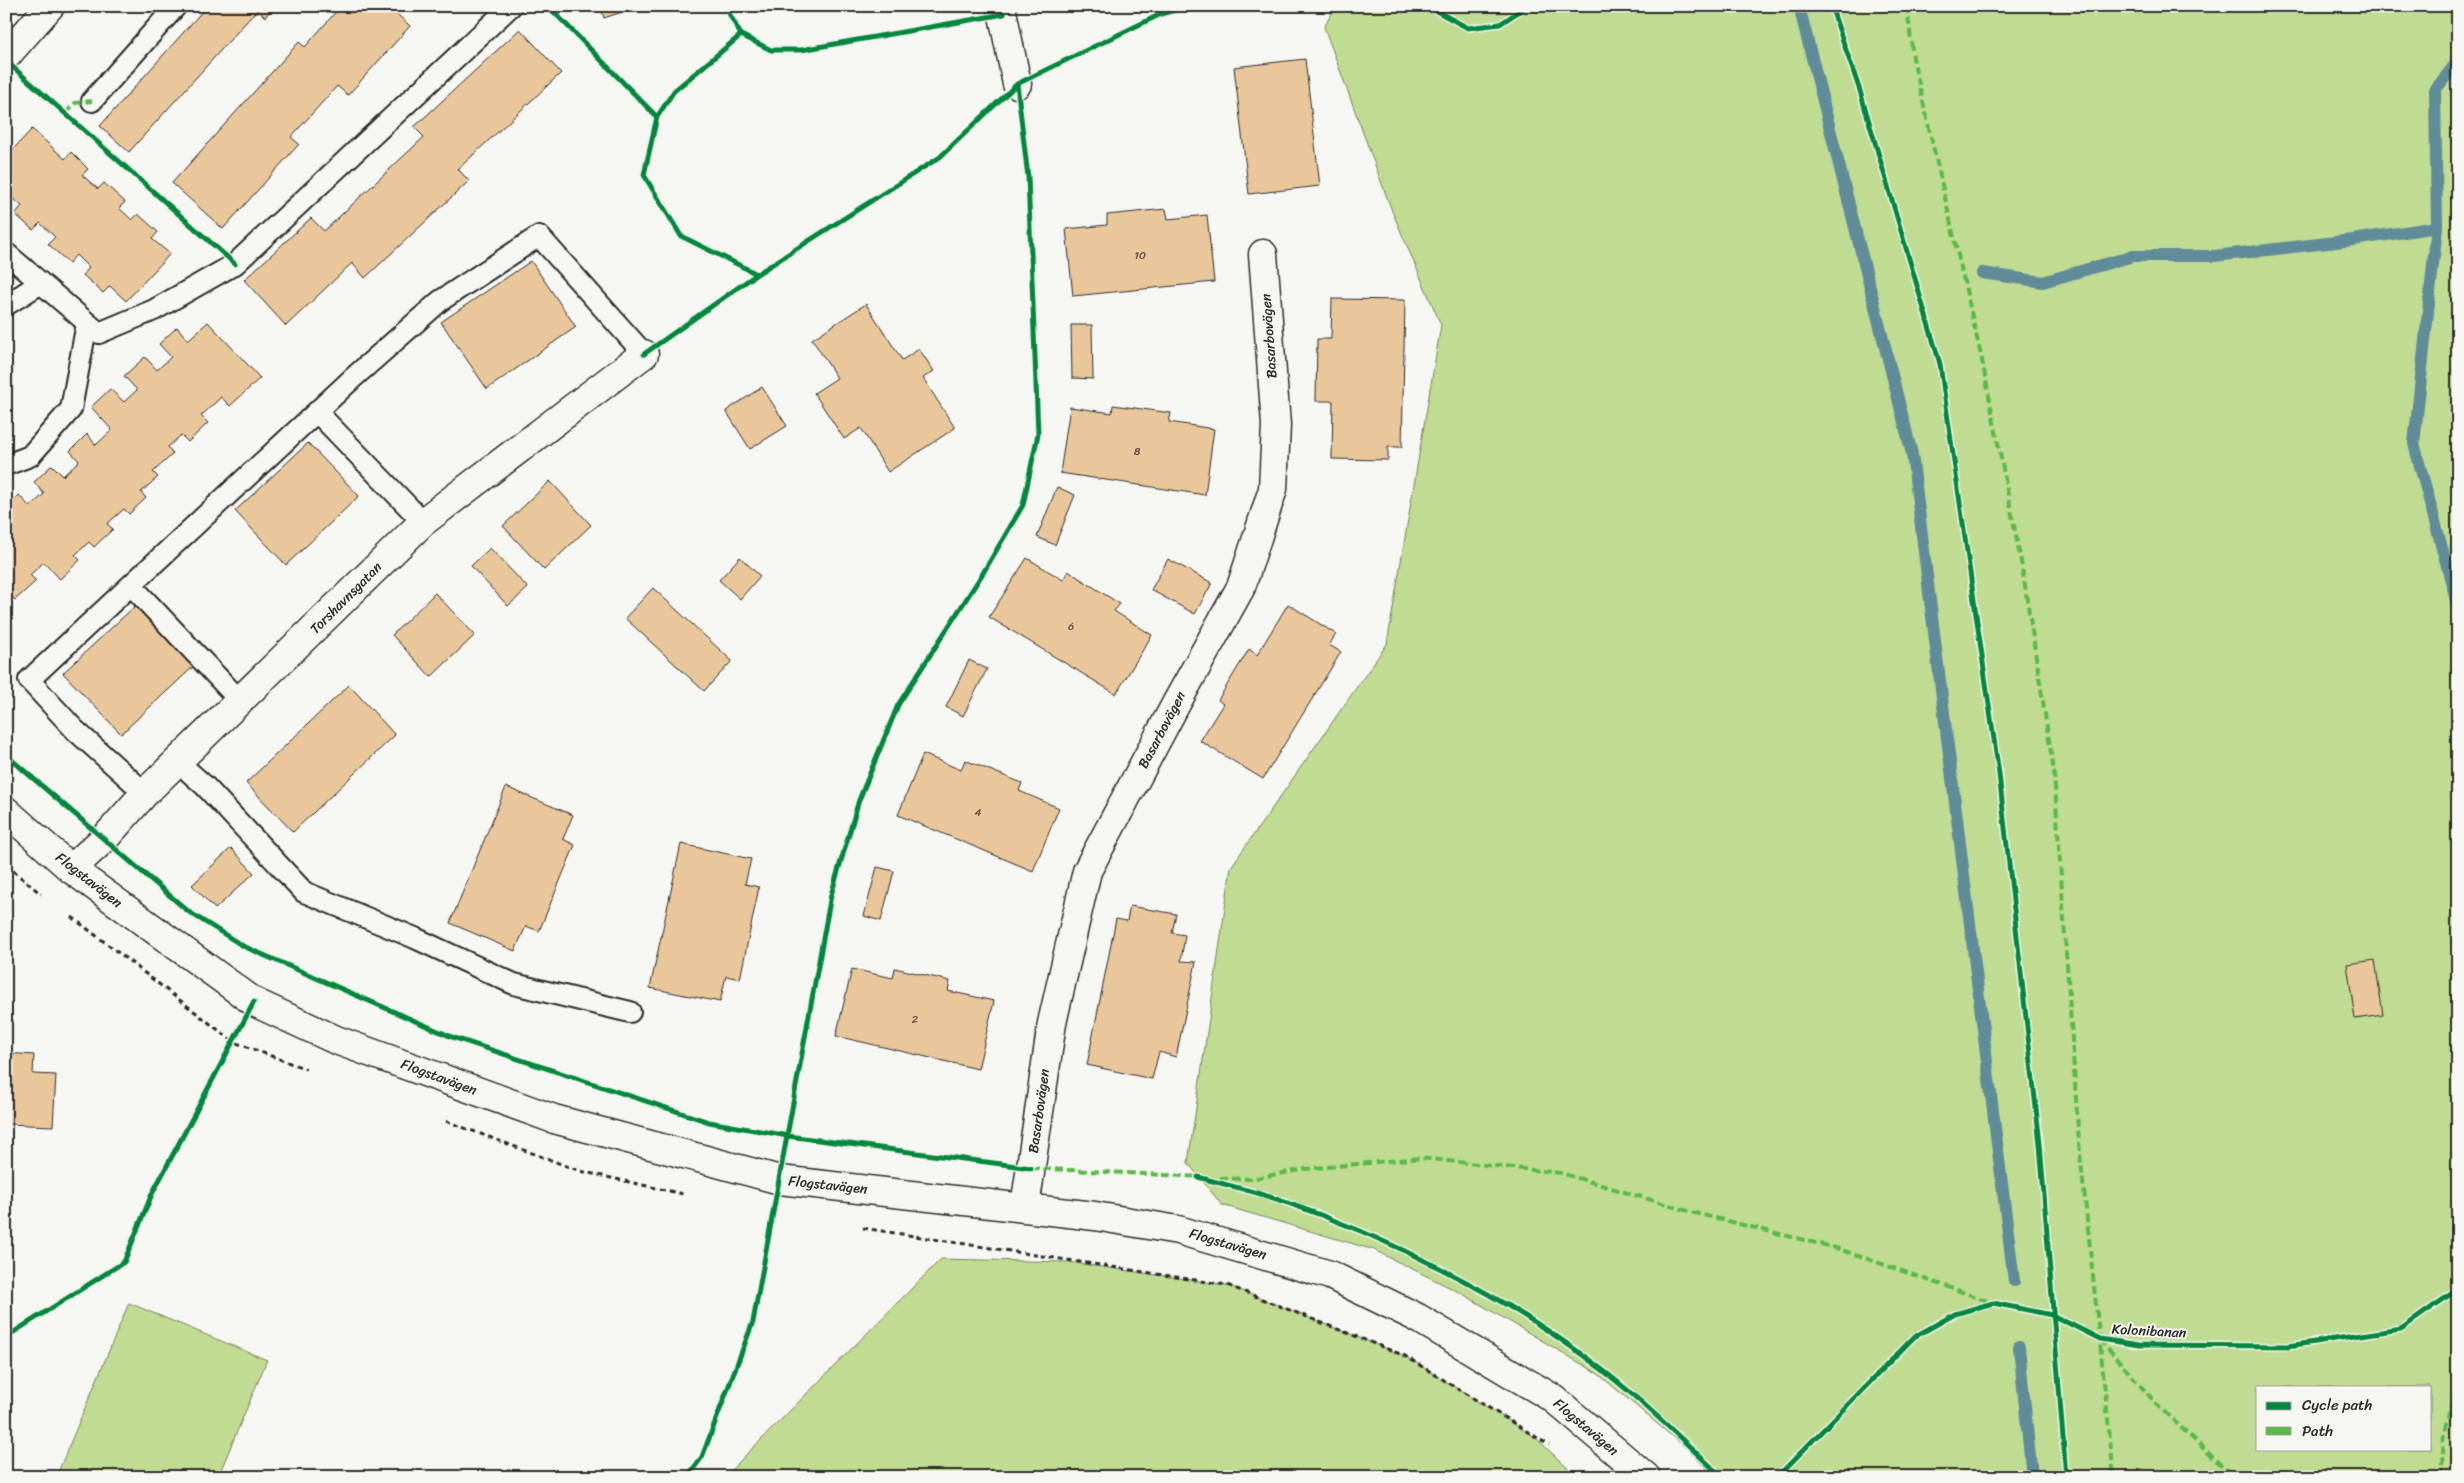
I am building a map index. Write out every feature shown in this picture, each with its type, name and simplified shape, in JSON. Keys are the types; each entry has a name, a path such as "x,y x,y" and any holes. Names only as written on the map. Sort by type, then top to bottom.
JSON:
{"street":[{"path":"10,44 50,6"},
{"path":"1002,6 1017,84"},
{"name":"Basarbovägen","path":"1025,1207 1052,1023 1088,871 1240,587 1273,489 1276,425 1263,254"},
{"name":"Torshavnsgatan","path":"71,869 104,838 145,793 424,522 644,354"},
{"name":"Flogstavägen","path":"6,812 71,869 254,1002 336,1040 554,1119 780,1180 1025,1207 1095,1216 1178,1230 1330,1275 1418,1318 1554,1399 1646,1477"}],"lane":[{"path":"92,101 176,6"},
{"path":"6,253 99,333 154,310 235,264 511,6"},
{"path":"145,793 75,730 29,680 317,412 440,301 539,236 644,354"},
{"path":"6,305 42,283"},
{"path":"6,465 30,456 71,409 87,323"},
{"path":"317,412 424,522"},
{"path":"131,585 240,702"},
{"path":"178,762 205,786 304,892 415,938 514,984 630,1012"}],"path":[{"path":"862,1228 1227,1285 1404,1356 1557,1449"}],"green space":[{"path":"1336,6 2458,6 2458,1477 1715,1477 1687,1449 1597,1373 1461,1293 1374,1250 1222,1205 1188,1163 1231,867 1387,644 1441,325 1392,211 1324,27"},
{"path":"941,1259 1068,1262 1227,1285 1405,1356 1535,1437 1577,1477 724,1477"},
{"path":"129,1303 267,1360 218,1477 56,1477"}],"building":[{"path":"207,6 253,6 257,10 129,152 100,126"},
{"path":"253,6 274,6 265,17"},
{"path":"341,6 388,6 410,26 348,95 337,86 291,137 299,144 223,229 172,183 299,42 305,47"},
{"path":"600,6 640,6 604,18"},
{"path":"520,29 561,73 458,169 469,181 365,278 352,263 286,326 244,280 311,218 324,231 424,137 414,127"},
{"path":"1305,59 1320,186 1249,194 1234,67"},
{"path":"32,129 65,159 71,152 88,169 82,175 98,189 104,183 125,202 119,208 132,220 138,214 158,232 152,239 170,254 126,301 110,286 103,293 83,275 89,268 76,255 69,263 48,244 55,237 40,223 33,230 15,214 22,206 6,193 6,157"},
{"path":"1166,209 1168,219 1207,215 1214,282 1073,296 1066,229 1107,225 1107,215"},
{"path":"531,261 576,327 487,389 441,322"},
{"path":"1332,299 1405,300 1402,447 1388,447 1388,460 1332,459 1333,401 1316,401 1317,339 1331,339"},
{"path":"866,304 902,360 919,349 934,371 923,378 955,428 888,472 861,428 844,439 814,393 837,378 812,339"},
{"path":"208,322 260,378 230,406 221,397 201,416 208,423 188,442 181,435 168,447 173,454 153,472 158,477 141,492 146,498 129,514 124,509 107,524 113,529 94,547 89,542 75,555 80,560 60,579 44,562 30,575 36,581 15,600 9,594 6,596 6,506 19,495 30,507 44,494 34,482 52,465 63,476 79,461 70,451 87,434 96,445 112,430 91,407 110,389 124,402 137,390 124,376 145,357 157,370 171,357 159,344 177,327 188,340"},
{"path":"1071,325 1092,325 1093,379 1072,378"},
{"path":"762,387 787,426 750,449 726,411"},
{"path":"1113,405 1171,413 1169,422 1214,429 1205,495 1060,473 1070,407 1112,413"},
{"path":"308,443 359,496 286,565 235,511"},
{"path":"550,481 591,525 544,570 503,526"},
{"path":"1057,487 1075,495 1055,545 1037,537"},
{"path":"490,548 528,588 508,606 471,566"},
{"path":"740,557 760,576 740,599 719,580"},
{"path":"1027,558 1063,580 1068,571 1120,604 1114,611 1152,635 1116,694 989,617"},
{"path":"1168,559 1212,583 1195,614 1151,590"},
{"path":"653,588 732,661 704,691 625,618"},
{"path":"435,593 475,635 431,677 392,635"},
{"path":"1288,604 1336,634 1329,645 1341,652 1263,779 1200,741 1223,704 1218,700 1249,649 1257,655"},
{"path":"136,605 194,666 121,734 63,673"},
{"path":"969,660 987,669 963,716 946,707"},
{"path":"349,685 395,735 293,832 246,783"},
{"path":"923,754 961,770 965,760 1022,783 1019,791 1059,808 1033,871 898,815"},
{"path":"506,787 573,815 563,839 575,845 539,931 526,926 515,951 450,923"},
{"path":"681,844 751,859 745,884 759,887 740,979 726,976 720,1002 650,988"},
{"path":"231,848 254,873 215,909 192,885"},
{"path":"877,867 894,871 881,921 864,916"},
{"path":"1130,906 1176,914 1172,933 1185,935 1181,961 1196,962 1176,1057 1159,1052 1152,1079 1087,1065 1116,919 1127,921"},
{"path":"2375,960 2383,1015 2355,1019 2347,964"},
{"path":"895,968 950,981 948,991 994,1001 978,1069 836,1036 852,969 893,978"},
{"path":"6,1053 34,1055 33,1074 56,1075 53,1126 6,1124"}],"waterway":[{"path":"1799,6 1912,454 2014,1281"},
{"path":"2458,61 2435,90 2437,227 2414,444 2458,607"},
{"path":"1982,273 2043,282 2133,256 2215,256 2353,240 2437,227"},
{"path":"2019,1347 2032,1477"}],"marked path":[{"path":"1907,6 1913,58 1982,360 2022,567 2054,772 2079,1143 2114,1477"},
{"path":"66,113 75,103 92,101"},
{"path":"1220,1178 1251,1179 1305,1169 1420,1158 1561,1173 1695,1213 1836,1248 1991,1302"},
{"path":"1031,1168 1202,1177"},
{"path":"2100,1339 2159,1407 2234,1477"},
{"path":"2440,1477 2443,1439 2458,1382"}],"cycle path":[{"path":"548,6 657,117"},
{"path":"725,6 741,35 771,50 801,50 1004,14"},
{"path":"644,354 757,274 940,157 1017,84 1161,14 1188,6"},
{"path":"1427,6 1468,28 1500,24 1527,6"},
{"path":"1831,6 1860,91 1940,364 1999,774 2040,1144 2066,1477"},
{"path":"741,35 674,91 657,117 644,175 681,236 757,274"},
{"path":"6,61 235,264"},
{"path":"687,1477 702,1457 753,1322 831,895 859,800 898,705 983,573 1023,505 1038,434 1028,177 1017,84"},
{"path":"6,755 189,912 243,946 452,1037 709,1122 788,1136 1031,1168"},
{"path":"6,1337 124,1262 152,1194 254,1002"},
{"path":"1198,1177 1261,1194 1361,1231 1401,1249 1480,1290 1554,1335 1606,1372 1657,1416 1722,1477"},
{"name":"Kolonibanan","path":"1777,1477 1914,1337 1955,1314 1993,1303 2052,1315 2100,1339 2139,1345 2288,1346 2401,1329 2458,1289"}]}
